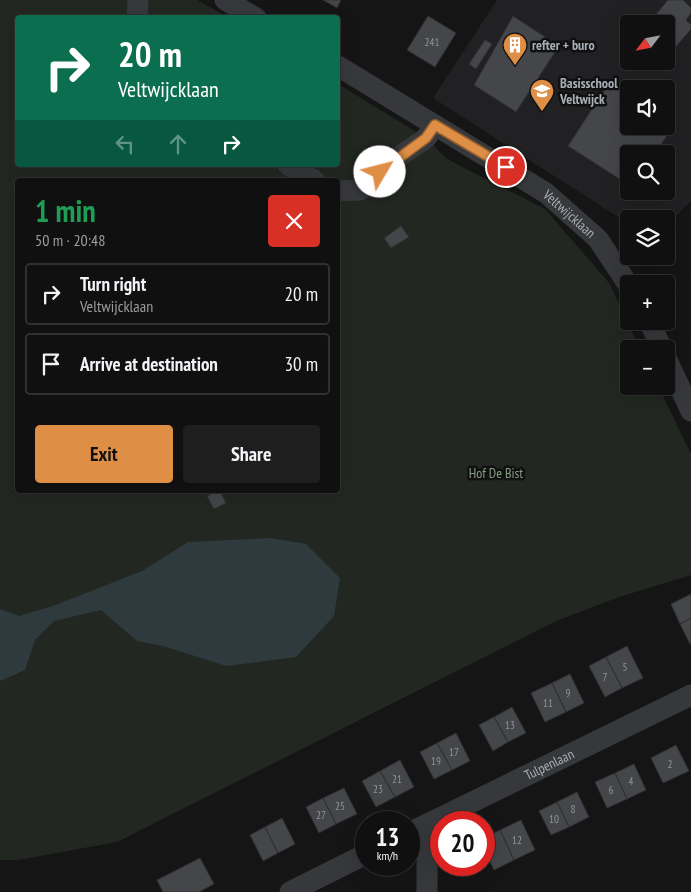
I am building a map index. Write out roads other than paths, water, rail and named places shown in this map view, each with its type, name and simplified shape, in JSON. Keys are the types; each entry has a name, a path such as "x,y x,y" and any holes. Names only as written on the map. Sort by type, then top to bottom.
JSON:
{"street":[{"path":"138,0 138,15"},
{"path":"225,0 252,10"},
{"name":"Veltwijcklaan","path":"340,67 546,193 598,239 622,275"},
{"path":"340,191 360,190 390,163 426,138 435,125"},
{"path":"291,167 311,178"},
{"path":"675,377 691,411"},
{"name":"Tulpenlaan","path":"420,827 691,695"},
{"path":"420,842 427,892"},
{"path":"290,892 355,860"}],"place":[{"name":"refter + buro","path":"515,66"},
{"name":"Basisschool Veltwijck","path":"542,112"}],"park label":[{"name":"Hof De Bist","path":"496,473"}]}
